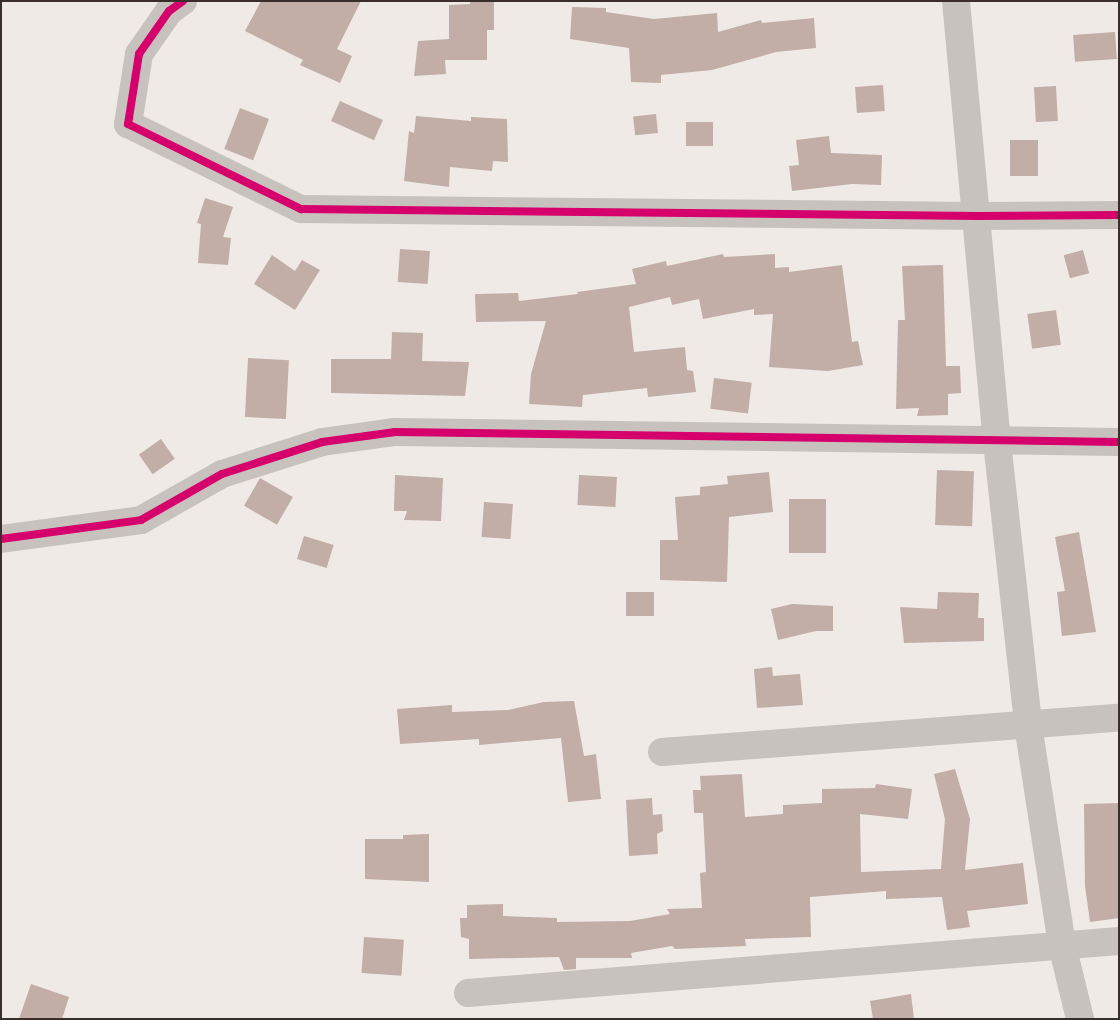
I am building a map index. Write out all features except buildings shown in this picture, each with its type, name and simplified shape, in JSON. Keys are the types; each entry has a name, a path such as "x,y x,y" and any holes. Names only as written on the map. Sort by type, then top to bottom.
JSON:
{"street":[{"path":"183,1 169,11 139,54 128,124 301,209 978,216 1119,215"},
{"path":"956,1 978,216 997,442 1028,725 1062,945 1080,1019"},
{"path":"1,539 141,520 222,474 322,442 395,432 997,442 1119,442"},
{"path":"662,752 1119,718"},
{"path":"468,993 1119,941"}],"cycle path":[{"path":"183,1 169,11 139,54 128,124 301,209 978,216 1119,215"},
{"path":"1,539 141,520 222,474 322,442 395,432 1119,442"}]}
